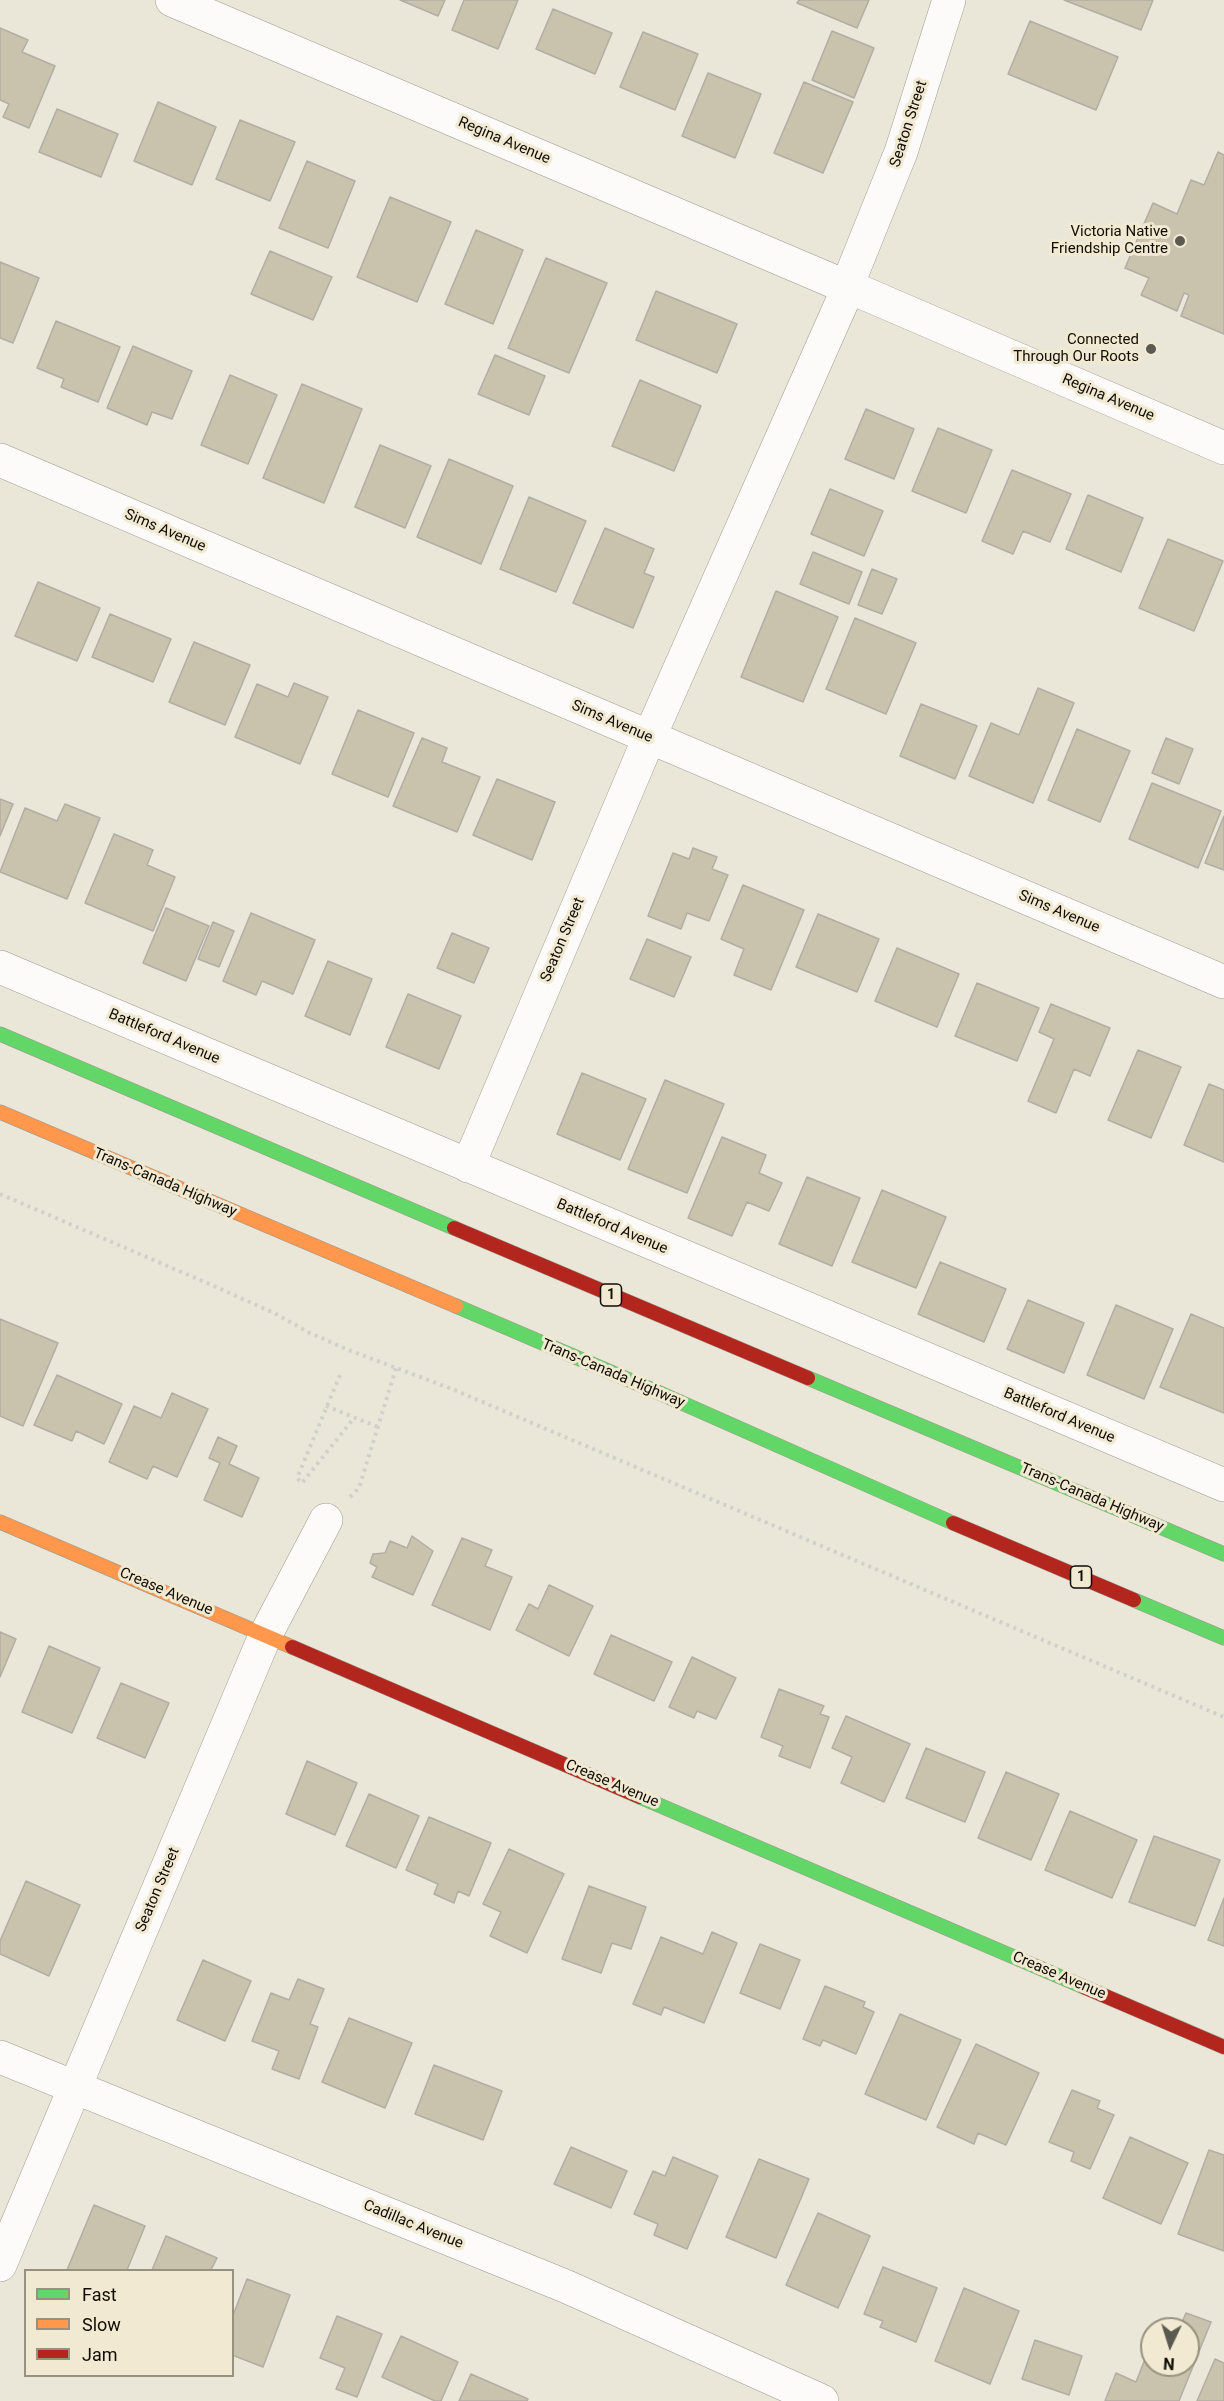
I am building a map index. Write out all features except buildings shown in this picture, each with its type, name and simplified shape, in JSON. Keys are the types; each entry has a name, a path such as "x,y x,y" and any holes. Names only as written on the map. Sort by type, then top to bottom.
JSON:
{"main road":[{"name":"Trans-Canada Highway","path":"0,1034 1224,1554"},
{"name":"Trans-Canada Highway","path":"0,1112 655,1391 938,1517 1224,1638"},
{"name":"Crease Avenue","path":"0,1522 1224,2047"}],"street":[{"name":"Regina Avenue","path":"172,0 1224,448"},
{"name":"Seaton Street","path":"468,1166 654,725 847,288 902,152 949,0"},
{"name":"Sims Avenue","path":"0,460 654,725 1224,982"},
{"name":"Battleford Avenue","path":"0,967 1224,1485"},
{"name":"Seaton Street","path":"0,2265 265,1636 326,1520"},
{"name":"Cadillac Avenue","path":"0,2057 565,2286 822,2401"}],"path":[{"path":"0,1194 274,1313 346,1349 452,1389 1224,1717"},
{"path":"326,1520 359,1488 396,1368"},
{"path":"340,1375 297,1478 302,1483 354,1418"},
{"path":"326,1406 378,1426"}],"traffic: fast":[{"path":"0,1034 454,1228"},
{"path":"456,1306 953,1523"},
{"path":"808,1378 1224,1554"},
{"path":"1134,1600 1224,1638"},
{"path":"640,1797 1084,1987"}],"traffic: slow":[{"path":"0,1112 456,1306"},
{"path":"0,1522 292,1647"}],"traffic: jam":[{"path":"454,1228 808,1378"},
{"path":"953,1523 1134,1600"},
{"path":"292,1647 640,1797"},
{"path":"1084,1987 1224,2047"}],"place":[{"name":"Victoria Native Friendship Centre","path":"1180,241"},
{"name":"Connected Through Our Roots","path":"1151,349"}]}
